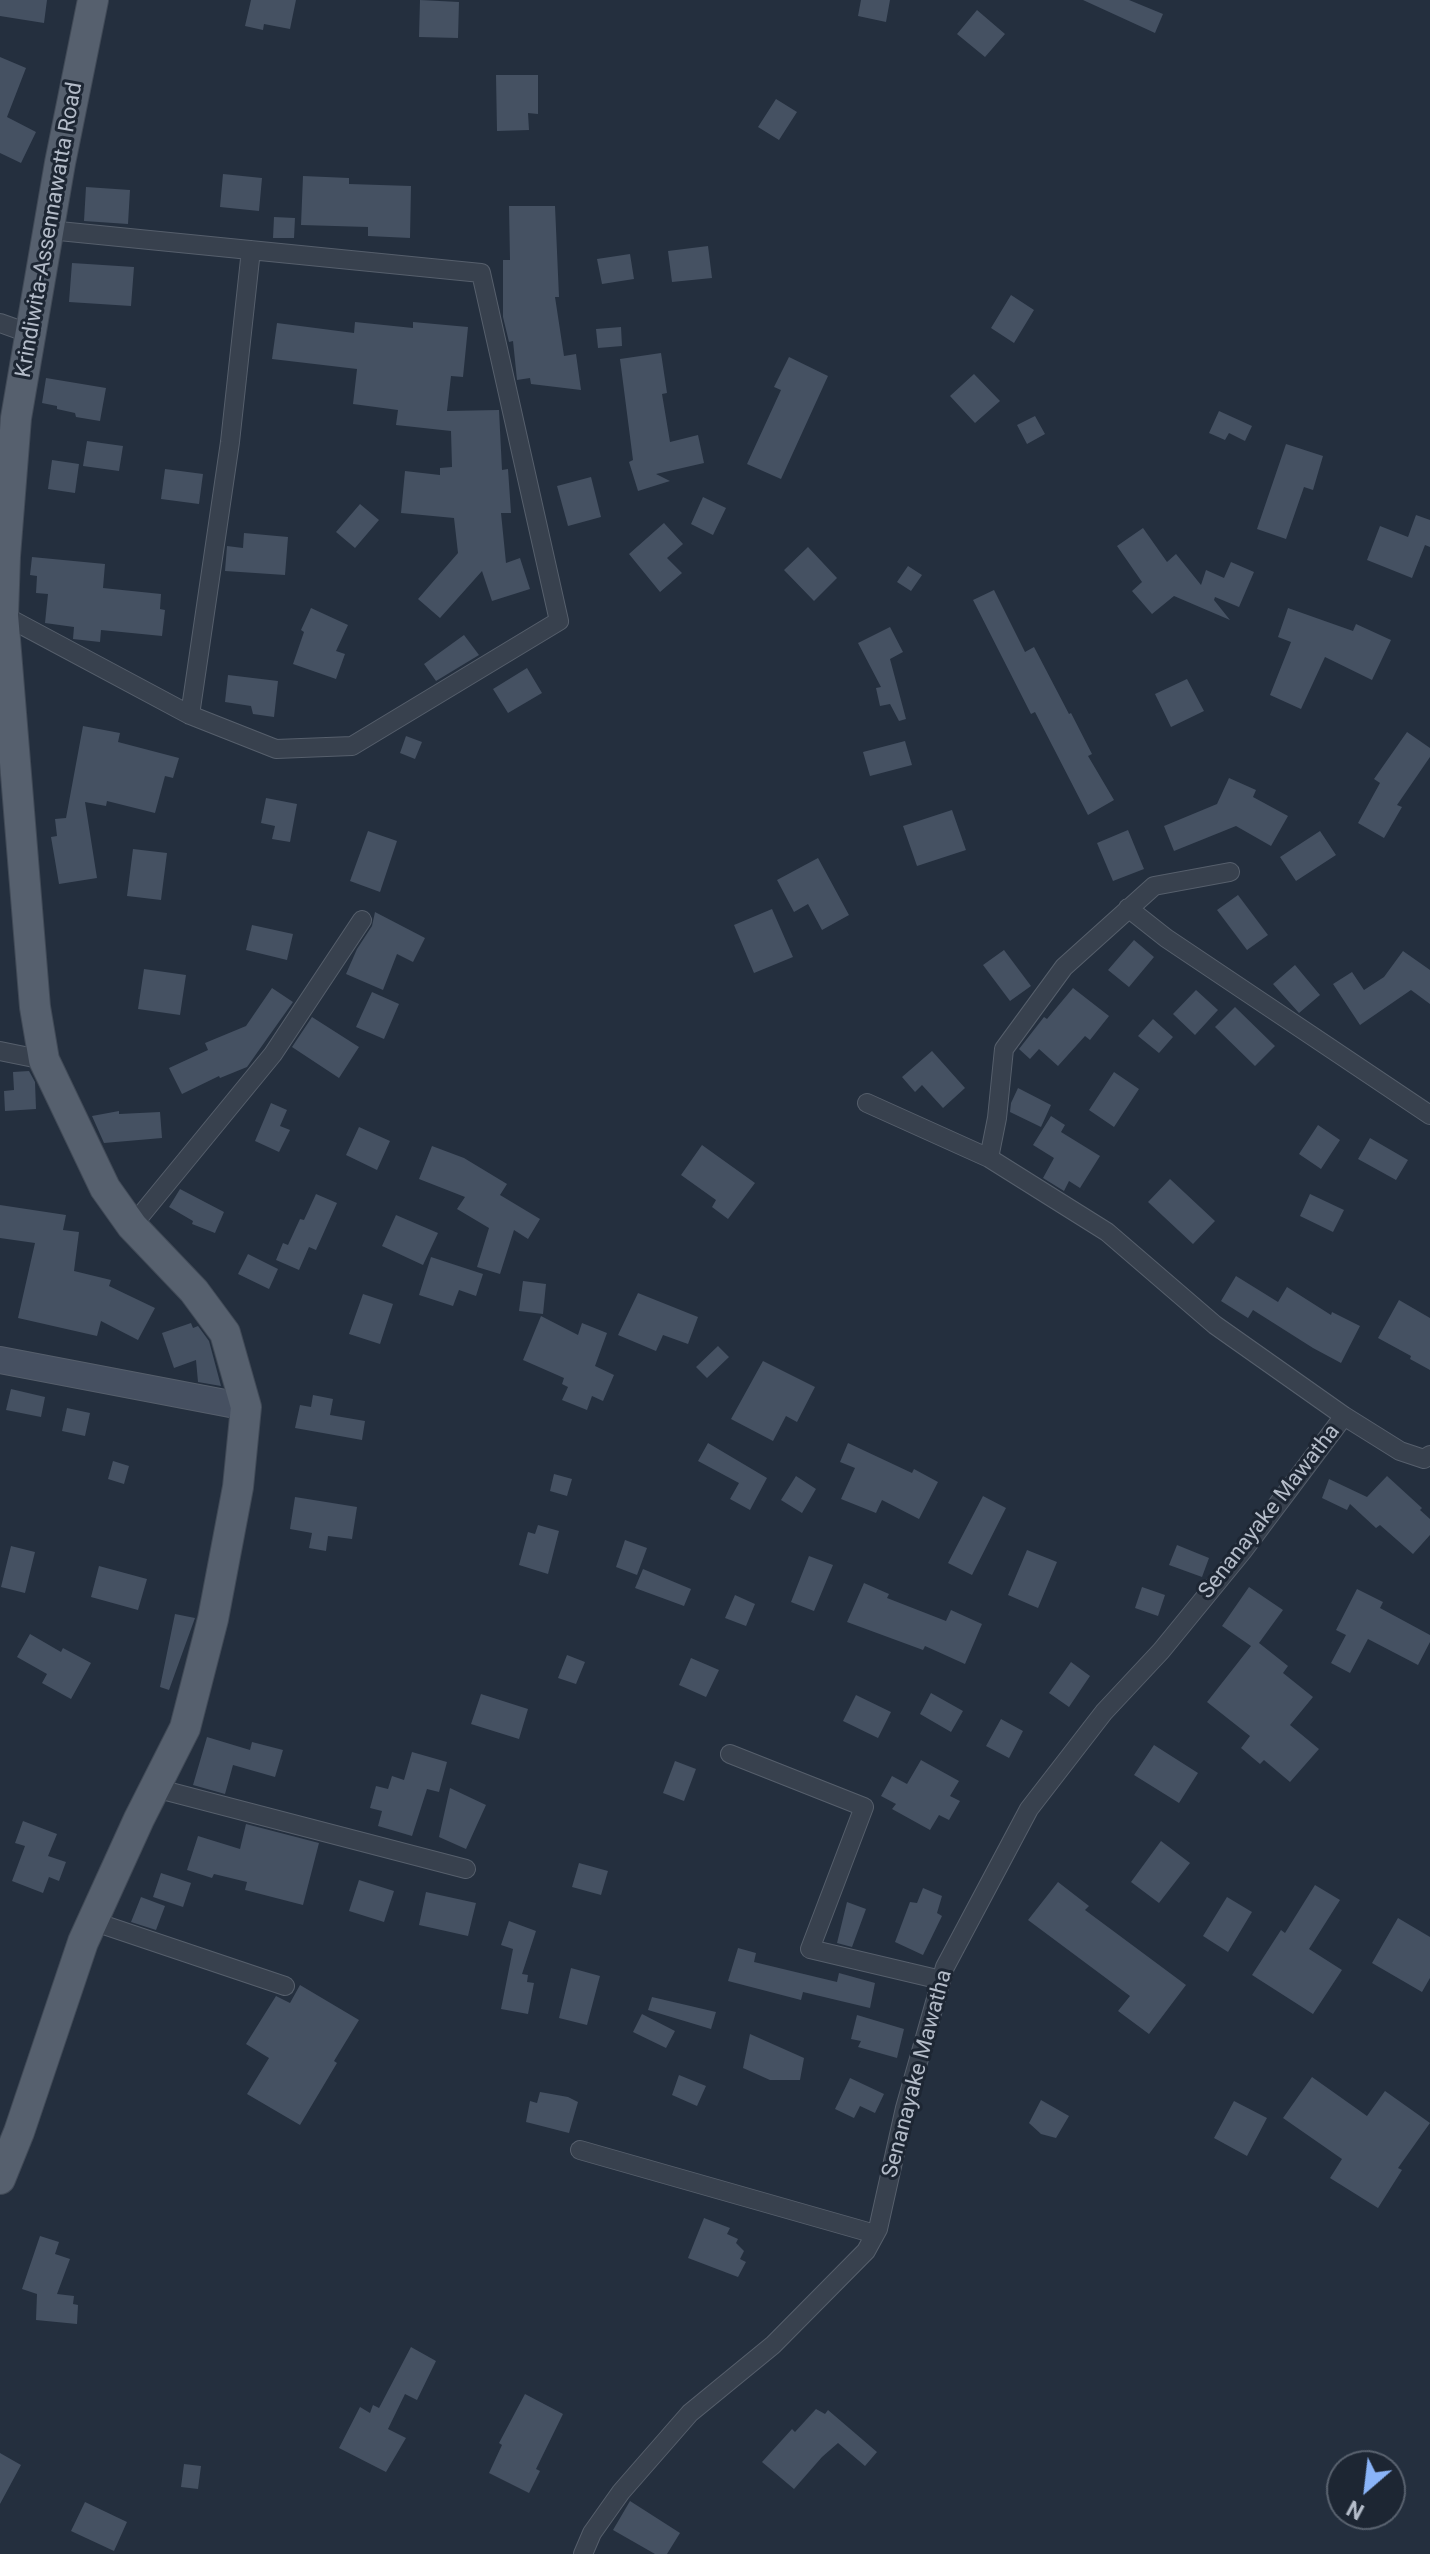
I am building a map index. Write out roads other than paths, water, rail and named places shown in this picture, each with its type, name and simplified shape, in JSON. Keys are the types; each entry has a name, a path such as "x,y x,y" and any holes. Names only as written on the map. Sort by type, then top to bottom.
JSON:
{"main road":[{"name":"Krindiwita-Assennawatta Road","path":"0,2179 92,1921 185,1728 213,1619 238,1487 246,1407 225,1333 194,1291 132,1226 105,1188 44,1060 8,772 3,615 16,418 93,0"}],"street":[{"path":"3,615 190,715 276,749 352,746 559,621 481,273 49,230"},
{"path":"190,715 230,442 251,250"},
{"path":"0,323 31,334"},
{"path":"989,1158 997,1118 1004,1049 1064,967 1154,886 1230,872"},
{"path":"1128,908 1166,938 1430,1115"},
{"path":"132,1226 273,1054 362,920"},
{"path":"0,1051 44,1060"},
{"path":"867,1103 989,1158 1107,1232 1215,1325 1344,1416"},
{"path":"0,1360 246,1407"},
{"name":"Senanayake Mawatha","path":"583,2554 592,2533 621,2492 690,2413 773,2345 866,2251 875,2234 905,2108 945,1967 1029,1809 1104,1712 1161,1651 1242,1552 1344,1416 1400,1451 1424,1459 1430,1455"},
{"path":"730,1754 864,1807 810,1949 941,1980"},
{"path":"155,1788 466,1869"},
{"path":"92,1921 285,1986"},
{"path":"580,2150 875,2234"}]}
